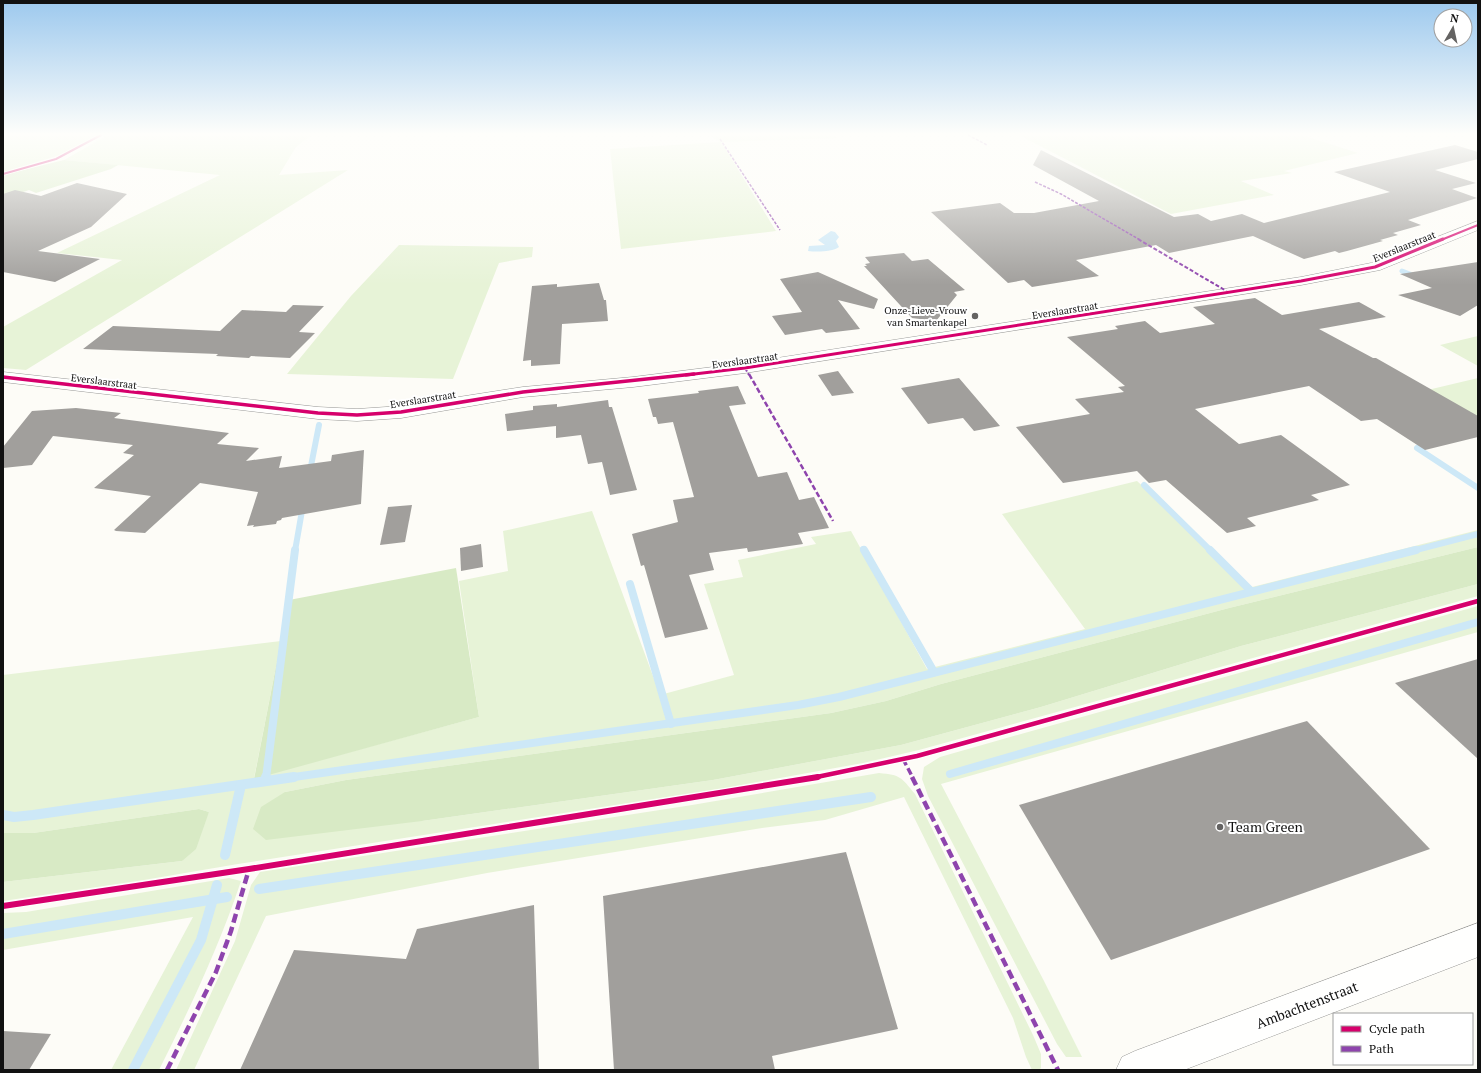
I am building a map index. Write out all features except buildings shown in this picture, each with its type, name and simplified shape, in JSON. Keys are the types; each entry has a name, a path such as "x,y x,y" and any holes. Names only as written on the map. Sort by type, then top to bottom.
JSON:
{"street":[{"name":"Everslaarstraat","path":"3,377 318,414 357,415 401,412 523,392 633,382 746,368 1301,281 1375,267 1478,225"},
{"name":"Ambachtenstraat","path":"1135,1070 1478,940"}],"green space":[{"path":"3,185 61,185 36,193 29,190 3,199"},
{"path":"199,185 324,185 26,370 3,368 3,327 122,260 57,253"},
{"path":"614,185 748,185 776,231 621,249"},
{"path":"1115,185 1251,185 1274,195 1171,214"},
{"path":"399,245 533,247 532,257 499,263 453,379 287,374 351,296"},
{"path":"1478,336 1478,366 1440,345"},
{"path":"1478,378 1478,429 1415,393"},
{"path":"1137,481 1252,587 1478,530 1478,547 1229,608 941,684 886,701 831,713 346,780 285,792 422,821 713,780 901,745 1041,707 1241,646 1478,584 1478,596 919,750 863,763 730,787 3,901 3,882 182,861 209,812 199,809 33,833 3,833 3,675 281,641 254,778 479,717 459,581 508,571 503,531 592,511 660,695 734,675 704,584 743,577 738,560 816,544 811,537 851,531 927,669 1085,629 1002,514"},
{"path":"1478,547 1478,584 1241,646 1041,707 901,745 713,780 422,821 266,840 253,829 261,807 285,792 346,780 831,713 886,701 941,684 1229,608"},
{"path":"456,568 479,717 254,779 289,600"},
{"path":"1478,606 1478,632 941,784 1082,1057 1066,1057 1057,1044 928,796 922,779 924,767 940,757"},
{"path":"879,773 900,778 915,794 1033,1035 1041,1054 1041,1068 1039,1070 1032,1070 1013,1018 904,797 825,820 762,828 487,873 266,916 194,1070 176,1070 235,941 251,885 260,872 692,805"},
{"path":"199,809 209,812 196,849 182,861 3,882 3,833 33,833"},
{"path":"229,878 241,881 232,906 203,977 159,1070 111,1070 193,917 3,950 3,913 26,912"}],"water":[{"path":"831,231 835,232 839,237 836,241 839,247 828,251 808,251 809,246 825,245 818,240"}],"waterway":[{"path":"1402,271 1415,276"},
{"path":"310,471 319,425"},
{"path":"1417,448 1478,488"},
{"path":"1144,485 1211,551"},
{"path":"295,551 303,505"},
{"path":"1412,551 1478,534"},
{"path":"266,778 295,550"},
{"path":"864,550 934,672"},
{"path":"671,723 798,705 839,697 1416,550"},
{"path":"1211,551 1251,591"},
{"path":"630,584 671,723"},
{"path":"950,774 1478,622"},
{"path":"294,777 671,723"},
{"path":"3,815 14,817 33,815 294,777"},
{"path":"287,778 294,777"},
{"path":"225,855 241,785"},
{"path":"259,889 871,797"},
{"path":"213,899 217,885"},
{"path":"213,899 227,897"},
{"path":"3,934 213,899"},
{"path":"133,1070 201,940 213,899"}],"marked path":[{"path":"750,185 780,230"},
{"path":"1042,185 1061,194 1228,292"},
{"path":"745,368 833,521"},
{"path":"903,759 1058,1070"},
{"path":"167,1070 216,972 231,931 249,869"}],"cycle path":[{"path":"3,377 318,413 357,415 401,412 523,392 633,382 745,368 1301,281 1375,267 1478,225"},
{"path":"3,906 249,869 827,776 917,756 1478,601"}],"place":[{"name":"Onze-Lieve-Vrouw van Smartenkapel","path":"975,316"},
{"name":"Team Green","path":"1220,827"}]}
